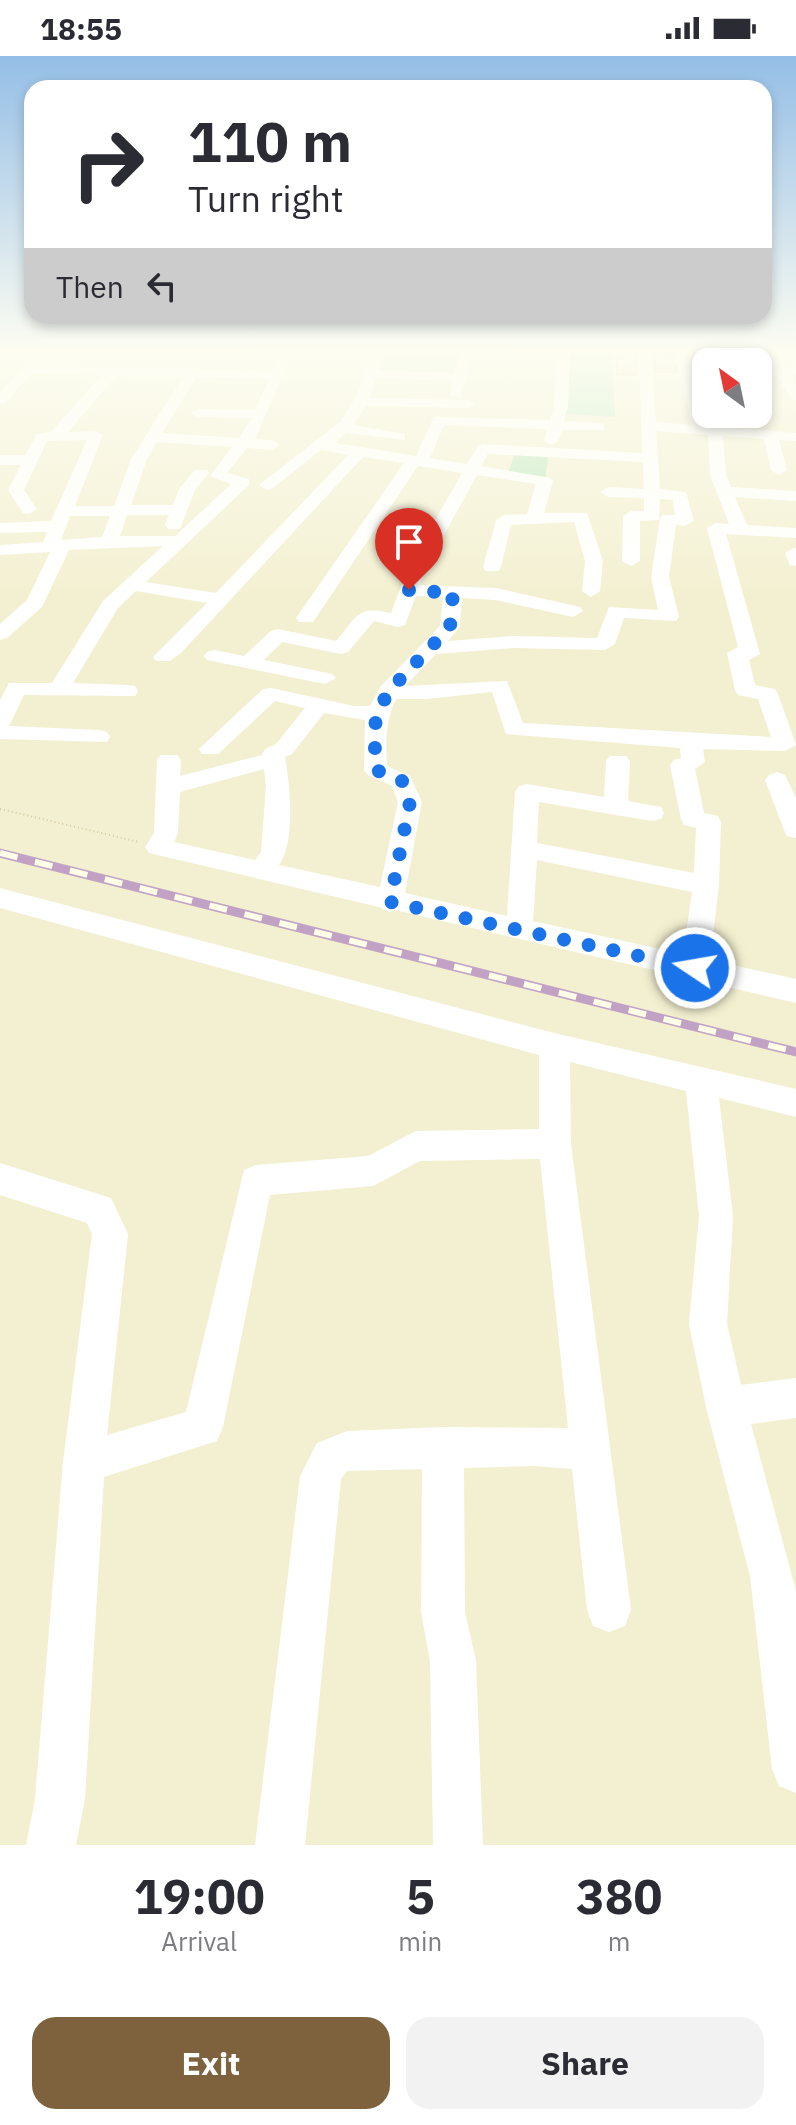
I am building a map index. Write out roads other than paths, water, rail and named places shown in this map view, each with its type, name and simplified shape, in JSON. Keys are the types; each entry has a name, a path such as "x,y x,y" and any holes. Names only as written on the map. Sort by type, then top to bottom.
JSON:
{"street":[{"path":"60,687 110,605 174,541 243,482 218,476 221,468 251,434"},
{"path":"323,446 336,434"},
{"path":"384,434 400,437"},
{"path":"306,618 417,462 431,434"},
{"path":"549,452 552,434"},
{"path":"631,561 631,516 653,516 649,434"},
{"path":"708,434 718,475 740,529"},
{"path":"762,434 779,470"},
{"path":"768,434 796,437"},
{"path":"0,634 35,603 56,546 61,518 96,435 42,437 16,490 29,509"},
{"path":"109,542 139,459 153,437 272,445"},
{"path":"267,485 316,447 323,446 545,481 534,518"},
{"path":"247,664 278,635 341,648 370,614 398,621 417,568 483,449 650,458"},
{"path":"163,657 174,649 358,453"},
{"path":"1,461 30,460"},
{"path":"174,541 187,489 201,473"},
{"path":"429,648 514,642 605,644 616,611 669,617 660,577 668,519 685,521 680,495 608,492"},
{"path":"725,492 796,496"},
{"path":"0,528 121,511 180,510"},
{"path":"492,567 504,520 581,517 594,561 591,591"},
{"path":"210,749 271,694 354,713 383,702 427,693 500,685 514,729 785,744 787,725 767,694 746,690 737,653 750,654 716,528 796,533"},
{"path":"0,550 174,541"},
{"path":"132,585 220,599"},
{"path":"409,590 496,594 573,611"},
{"path":"390,902 410,802 402,781 376,770 374,729 383,702 450,627 453,593"},
{"path":"275,669 305,641"},
{"path":"214,656 325,678"},
{"path":"0,722 17,688 127,691"},
{"path":"260,872 274,853 278,786 273,754 284,749 318,706"},
{"path":"0,732 99,737"},
{"path":"691,741 693,762 682,765 693,819 709,822 706,885 695,968"},
{"path":"168,787 274,759"},
{"path":"169,760 166,833 158,847 390,902 796,991"},
{"path":"616,807 618,761"},
{"path":"777,780 796,830"},
{"path":"516,930 521,916 527,792 652,813"},
{"path":"524,849 706,885"},
{"path":"0,898 554,1046 796,1103"},
{"path":"554,1046 555,1144 609,1610"},
{"path":"701,1080 716,1216 708,1324 726,1407 772,1576 796,1769"},
{"path":"84,1462 203,1427 256,1181 373,1171 416,1146 555,1144"},
{"path":"0,1179 99,1210 110,1234 84,1462 60,1799 51,1845"},
{"path":"726,1407 796,1398"},
{"path":"280,1845 321,1476 331,1457 347,1451 443,1447 534,1446 590,1450"},
{"path":"443,1447 443,1612 453,1661 458,1845"}],"railway":[{"path":"0,853 796,1052"}]}
